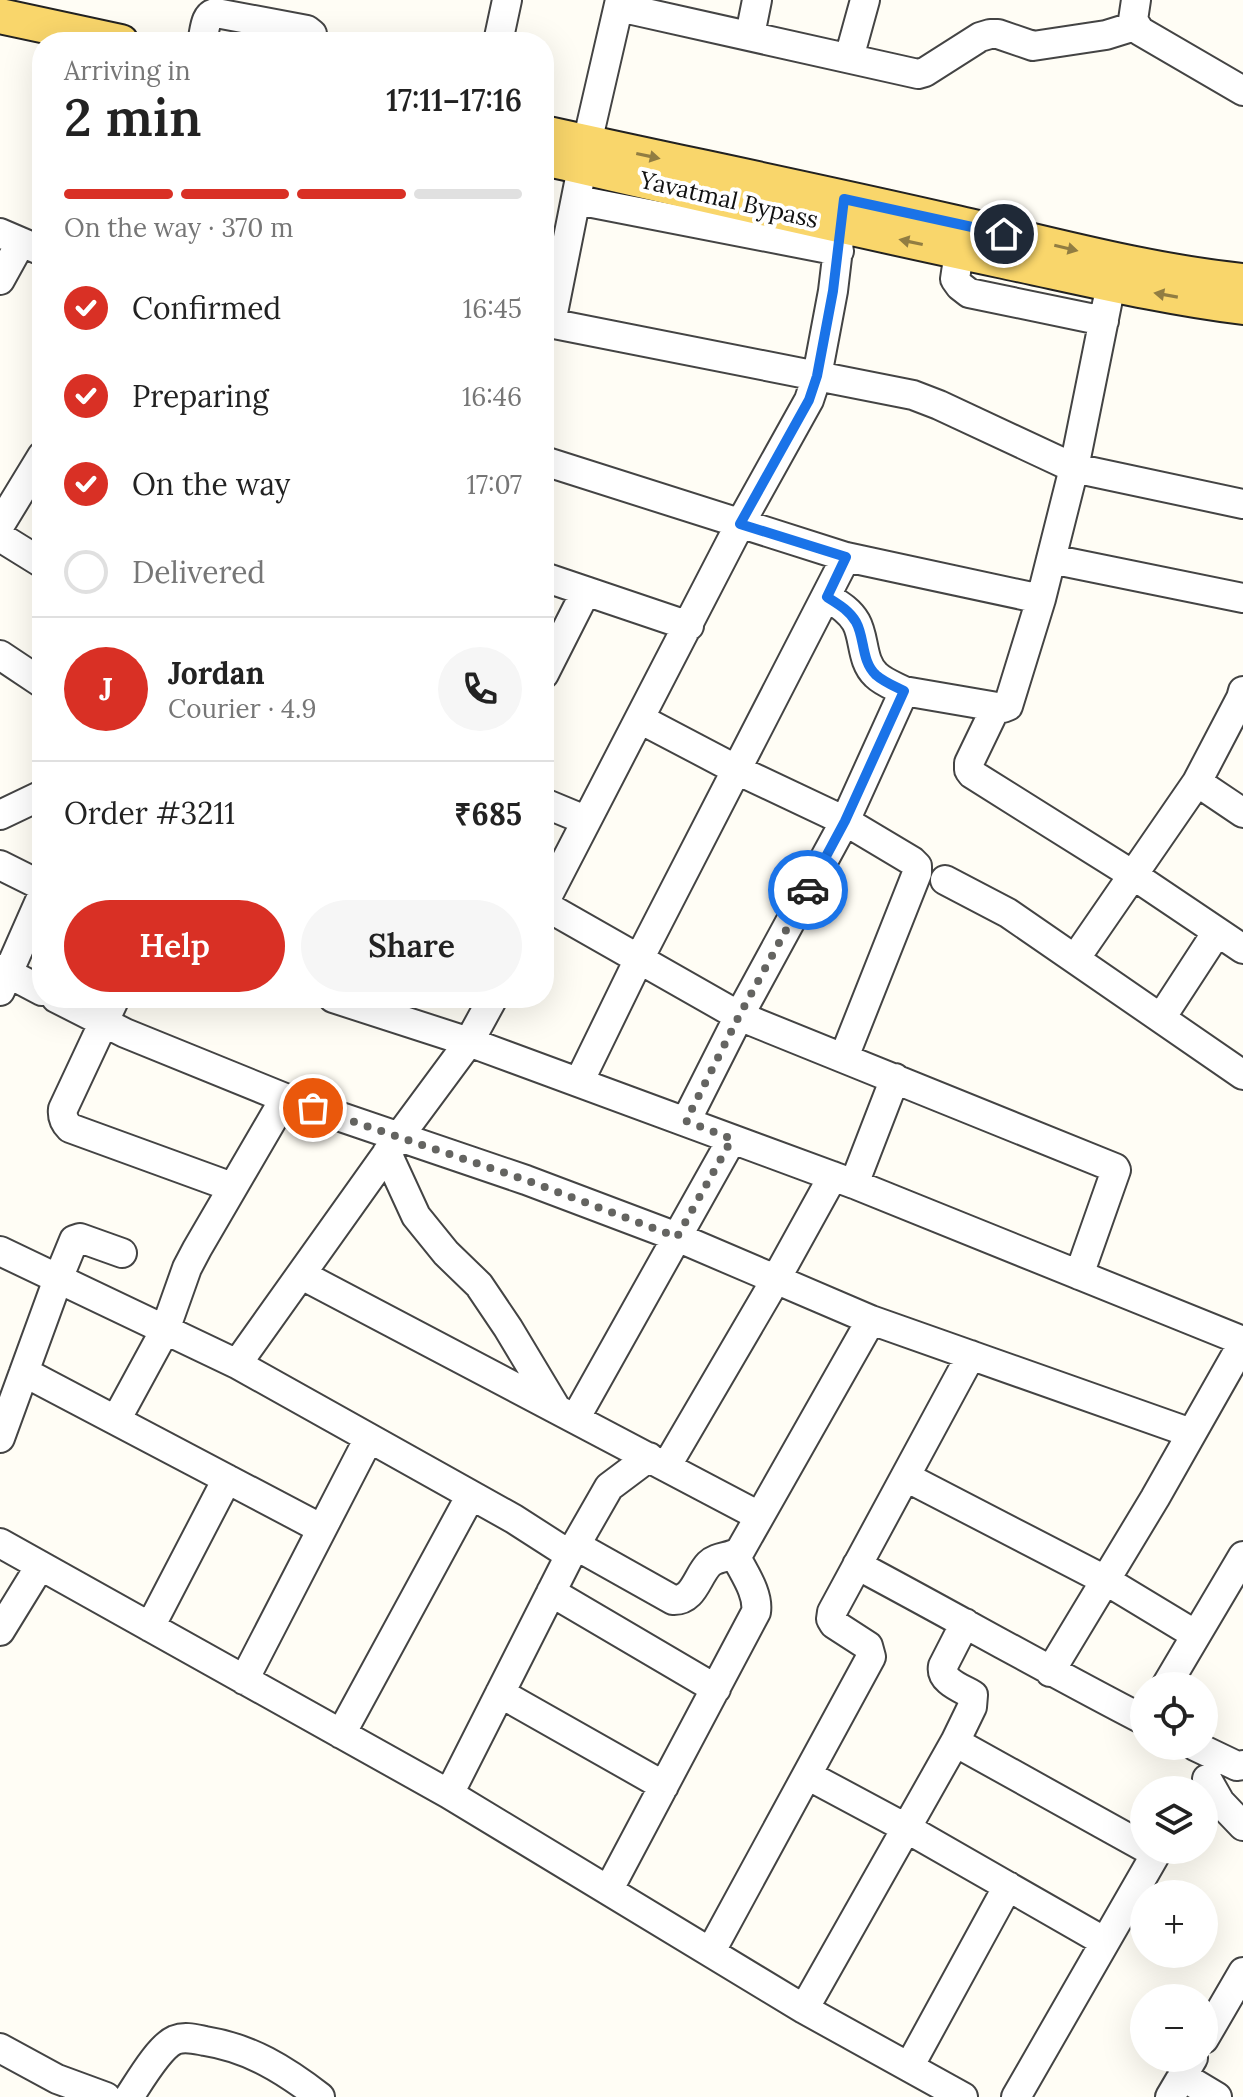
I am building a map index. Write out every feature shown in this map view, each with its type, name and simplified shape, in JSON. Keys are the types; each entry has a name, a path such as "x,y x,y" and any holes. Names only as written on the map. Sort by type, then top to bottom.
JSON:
{"main road":[{"path":"0,16 74,32"},
{"path":"0,41 32,48"},
{"name":"Yavatmal Bypass","path":"554,143 582,170"},
{"name":"Yavatmal Bypass","path":"554,161 582,170 959,252 1111,284 1243,307"},
{"name":"Yavatmal Bypass","path":"842,225 1243,281"}],"street":[{"path":"500,32 507,0"},
{"path":"750,35 757,0"},
{"path":"849,58 865,0"},
{"path":"554,295 620,3 918,74 990,34 1033,46 1106,35 1136,13 1140,31 1243,91"},
{"path":"204,32 208,17 216,13 310,32"},
{"path":"554,884 740,524 809,400 817,376 842,225 582,170"},
{"path":"0,280 21,242"},
{"path":"959,252 955,279 969,293 1104,321"},
{"path":"827,597 854,618 868,665 875,674 904,691 996,707 1008,706 1041,599 1074,468 1111,284"},
{"path":"554,323 913,395 1074,468 1243,504"},
{"path":"554,464 846,557 1041,599"},
{"path":"32,472 1,523 32,553"},
{"path":"579,1082 846,557"},
{"path":"1051,559 1243,598"},
{"path":"554,580 689,626"},
{"path":"554,654 586,591"},
{"path":"0,655 32,676"},
{"path":"686,1121 845,821 904,691"},
{"path":"1075,959 1197,782 1243,691"},
{"path":"996,707 969,763 972,774 1133,875 1243,949"},
{"path":"640,719 737,770 845,821 917,866 917,873 844,1057"},
{"path":"1197,782 1243,813"},
{"path":"554,807 585,820"},
{"path":"0,865 32,881"},
{"path":"945,880 1008,913 1243,1075"},
{"path":"554,910 739,1016 1115,1168 1079,1275"},
{"path":"32,917 3,978 32,988"},
{"path":"1161,1018 1217,932"},
{"path":"364,1008 469,1042 843,1180 1243,1342 1233,1385 1191,1433 1050,1672"},
{"path":"237,1364 469,1042 488,1008"},
{"path":"110,1010 125,1033 393,1145 526,1180 677,1237 871,1320 1191,1433"},
{"path":"110,1010 63,1109 65,1123 70,1128 232,1187"},
{"path":"449,1794 572,1550 609,1487 658,1462 843,1180 895,1078"},
{"path":"116,1420 165,1330 187,1268 285,1098"},
{"path":"566,1414 677,1237 732,1139"},
{"path":"393,1145 416,1216 437,1244 479,1285 566,1414"},
{"path":"0,1438 74,1240 80,1238 122,1253"},
{"path":"0,1251 237,1364 572,1550 673,1600 682,1601 713,1560 740,1551 871,1320"},
{"path":"302,1275 759,1516"},
{"path":"711,1951 871,1657 868,1646 834,1624 832,1612 971,1355"},
{"path":"24,1372 322,1529"},
{"path":"602,1433 609,1487"},
{"path":"244,1680 369,1438"},
{"path":"906,1477 1105,1580 1196,1635"},
{"path":"150,1627 227,1479"},
{"path":"341,1734 471,1495"},
{"path":"0,1543 449,1794 804,2009 909,2067 930,2090 963,2097"},
{"path":"609,1889 756,1612 755,1597 735,1555"},
{"path":"1174,1672 1243,1556"},
{"path":"857,1565 1130,1713"},
{"path":"0,1631 40,1566"},
{"path":"551,1592 716,1689"},
{"path":"804,2009 972,1707 973,1695 944,1677 942,1672 965,1623"},
{"path":"500,1693 664,1786"},
{"path":"955,1742 1130,1838"},
{"path":"1218,1774 1220,1802 1243,1826"},
{"path":"807,1775 1105,1942"},
{"path":"1016,2097 1105,1942 1145,1864"},
{"path":"909,2067 1008,1886"},
{"path":"1218,2015 1243,1972"},
{"path":"129,2097 165,2046 185,2038 253,2054 277,2066 320,2097"},
{"path":"0,2048 91,2095"},
{"path":"1182,2077 1217,2097"}],"way so far":[{"path":"313,1108 526,1180 677,1237 732,1139 686,1121 808,890"}],"route":[{"path":"808,890 845,821 904,691 875,674 868,665 854,618 827,597 846,557 740,524 809,400 817,376 833,291 844,199 1004,234"}]}
